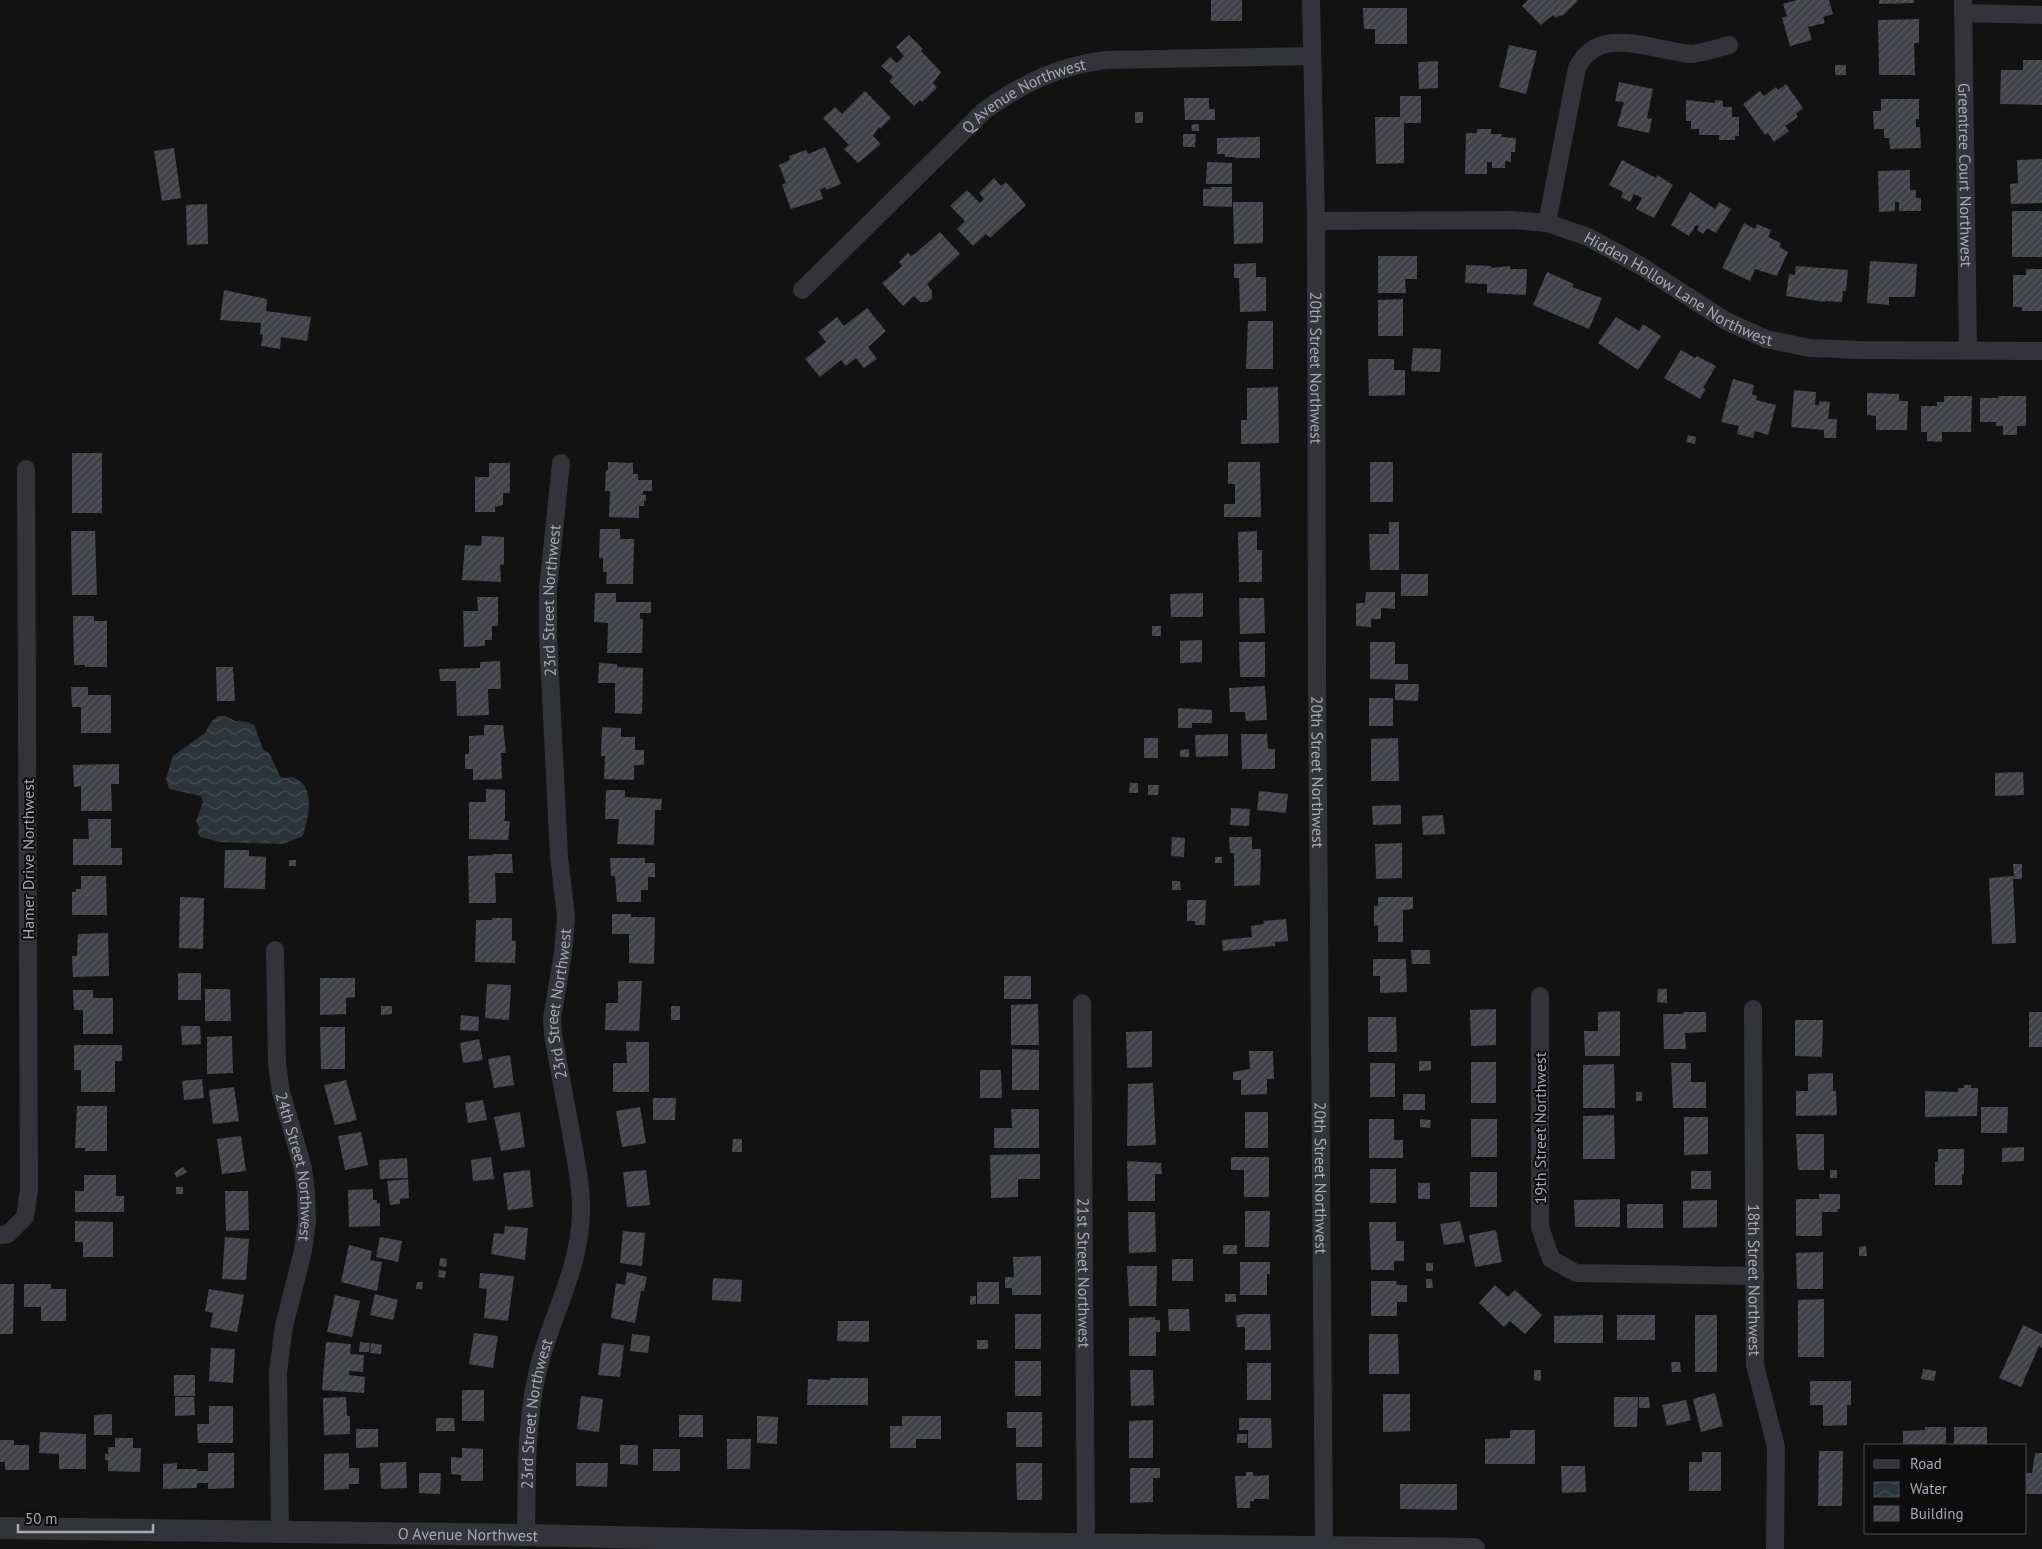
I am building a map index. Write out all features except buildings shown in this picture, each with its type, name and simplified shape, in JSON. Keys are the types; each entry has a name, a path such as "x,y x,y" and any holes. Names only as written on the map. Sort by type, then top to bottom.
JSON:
{"street":[{"name":"20th Street Northwest","path":"1311,0 1316,221 1317,677 1324,1546"},
{"path":"1963,7 2042,15"},
{"name":"Greentree Court Northwest","path":"1963,7 1968,350"},
{"path":"1547,224 1577,68 1583,56 1592,49 1605,44 1620,42 1692,54 1730,45"},
{"name":"Q Avenue Northwest","path":"802,290 984,112 1033,80 1083,63 1106,60 1312,56"},
{"name":"Hidden Hollow Lane Northwest","path":"1316,221 1512,220 1547,224 1588,237 1641,266 1726,321 1766,339 1810,348 2042,351"},
{"name":"23rd Street Northwest","path":"526,1535 528,1430 531,1396 540,1362 573,1271 579,1242 581,1212 579,1181 552,1019 563,953 566,917 559,856 548,627 548,589 561,463"},
{"name":"Hamer Drive Northwest","path":"0,1235 8,1234 25,1217 29,1189 26,469"},
{"name":"24th Street Northwest","path":"275,950 277,1064 281,1092 302,1168 308,1221 303,1251 284,1326 278,1372 280,1532"},
{"name":"19th Street Northwest","path":"1540,996 1540,1228 1551,1259 1576,1273 1755,1276"},
{"name":"21st Street Northwest","path":"1082,1003 1086,1544"},
{"name":"18th Street Northwest","path":"1754,1009 1755,1365 1776,1447 1775,1549"},
{"name":"O Avenue Northwest","path":"0,1528 526,1535 740,1544 1086,1544 1474,1549"}],"water":[{"path":"218,716 225,716 235,721 248,722 254,725 263,749 269,753 280,776 283,778 293,777 301,782 308,795 309,803 303,836 283,844 220,842 200,837 196,821 203,802 201,796 169,789 166,779 173,756 205,733 211,722"}]}
